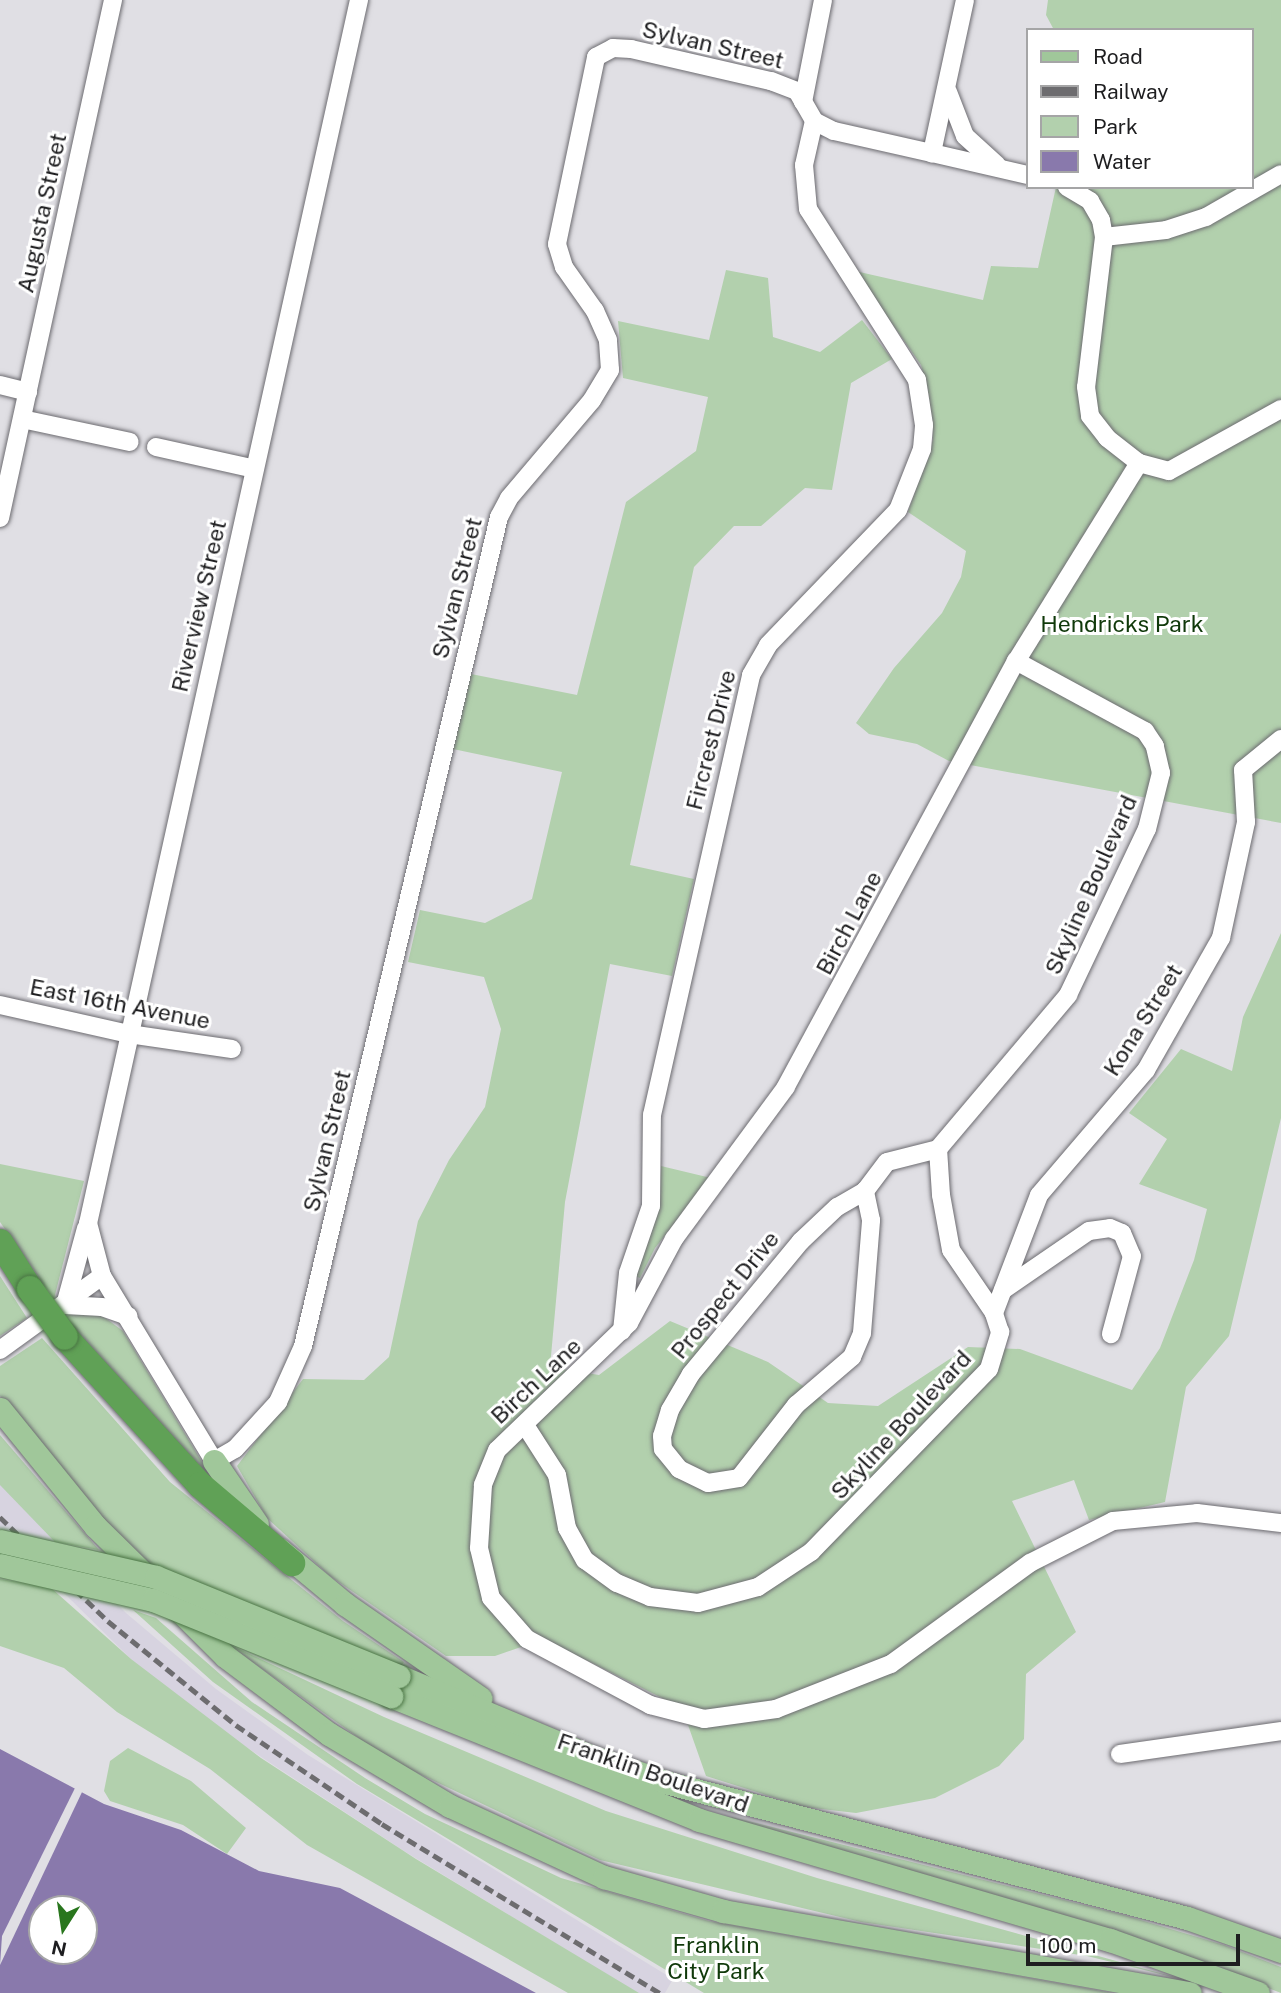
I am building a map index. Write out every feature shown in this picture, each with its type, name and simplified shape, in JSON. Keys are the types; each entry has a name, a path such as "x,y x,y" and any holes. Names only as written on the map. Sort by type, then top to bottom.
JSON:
{"highway":[{"path":"0,1242 65,1337 200,1485 292,1563"}],"main road":[{"path":"0,1409 96,1526 225,1656 329,1734 450,1807 604,1877 723,1911 1190,1993"},
{"path":"214,1461 239,1500 292,1563 391,1638 527,1728"},
{"name":"Franklin Boulevard","path":"0,1541 156,1577 699,1820 1110,1940 1258,1993"},
{"name":"Franklin Boulevard","path":"0,1564 153,1600 395,1686 527,1728 593,1758 741,1804 1097,1893 1187,1918 1281,1951"}],"street":[{"name":"Augusta Street","path":"0,518 113,0"},
{"name":"Riverview Street","path":"65,1305 88,1223 359,0"},
{"path":"803,103 823,0"},
{"path":"932,153 965,0"},
{"name":"Sylvan Street","path":"214,1461 235,1448 278,1402 303,1346 499,517 509,498 592,400 610,370 608,340 595,311 564,267 557,244 596,57 612,48 692,61 784,86 797,91 814,121"},
{"path":"946,85 965,136 1002,169"},
{"path":"814,121 835,131 1026,175"},
{"name":"Fircrest Drive","path":"622,1331 628,1273 651,1206 652,1115 751,675 768,645 898,510 909,491 922,449 924,425 916,380 808,209 804,165 814,121"},
{"path":"1104,237 1166,230 1206,217 1281,174"},
{"path":"1070,189 1090,201 1101,220 1104,237 1087,366 1087,404 1096,425 1139,463 1161,471 1181,467 1281,409"},
{"path":"0,385 28,392"},
{"path":"22,419 130,442"},
{"path":"156,447 255,469"},
{"name":"Birch Lane","path":"1139,463 1016,662 807,1052 750,1141 674,1239 638,1310 622,1331 497,1450 481,1495 479,1548 491,1598 512,1626 554,1656 650,1705 685,1717 730,1718 776,1709 891,1664 1030,1563 1113,1521 1197,1513 1281,1523"},
{"name":"Skyline Boulevard","path":"525,1425 557,1475 567,1528 585,1560 617,1583 660,1600 717,1600 776,1577 841,1526 911,1445 989,1369 1001,1339 993,1313 951,1250 941,1195 938,1149 1068,995 1147,829 1159,789 1155,746 1145,731 1016,662"},
{"name":"Kona Street","path":"993,1313 1039,1195 1146,1070 1221,938 1237,880 1246,822 1243,770 1281,739"},
{"name":"East 16th Avenue","path":"0,1005 130,1034 232,1049"},
{"name":"Prospect Drive","path":"864,1191 871,1220 862,1333 852,1357 796,1405 739,1478 708,1483 679,1469 663,1449 662,1436 667,1417 691,1374 801,1241 837,1207 864,1191 887,1162 938,1149"},
{"name":"Riverview Street","path":"88,1223 91,1248 102,1276 214,1461"},
{"path":"1003,1290 1089,1231 1110,1228 1122,1233 1132,1256 1111,1334"},
{"path":"0,1350 102,1276"},
{"path":"65,1305 102,1307 128,1316"},
{"path":"1120,1754 1281,1731"}],"shaded area":[{"path":"0,1484 126,1613 216,1689 308,1755 673,1979 665,1993 637,1993 404,1851 237,1741 135,1663 0,1530"}],"green space":[{"name":"Hendricks Park","path":"1048,0 1281,0 1281,823 949,761 917,744 869,734 856,723 894,668 942,613 961,577 966,551 908,512 933,440 929,396 921,365 855,271 983,300 991,266 1038,268 1056,189 1253,189 1253,28 1053,28 1046,15"},
{"path":"726,270 768,278 773,337 820,352 862,320 892,359 851,383 832,490 805,488 761,526 734,526 694,567 630,865 694,879 672,976 610,964 565,1202 550,1367 599,1375 670,1321 768,1362 828,1403 878,1406 968,1347 1020,1349 1132,1390 1160,1348 1194,1260 1207,1209 1139,1184 1167,1139 1129,1113 1181,1049 1232,1071 1243,1017 1281,933 1281,1118 1229,1336 1186,1387 1165,1502 1089,1520 1074,1480 1012,1501 1076,1632 1026,1674 1024,1739 999,1766 935,1798 856,1813 804,1807 706,1776 682,1708 544,1639 495,1656 446,1656 330,1576 267,1518 237,1466 303,1379 364,1380 389,1357 418,1221 449,1160 485,1107 501,1029 484,977 408,962 420,910 485,923 532,899 562,772 453,749 471,674 577,695 626,502 696,451 708,397 623,378 618,321 709,340"},
{"path":"0,1164 84,1181 54,1299 0,1222"},
{"path":"661,1166 711,1178 655,1248 640,1278 634,1276 657,1208"},
{"path":"0,1276 27,1318 0,1336"},
{"path":"72,1313 100,1314 123,1331 211,1477 91,1352 66,1317"},
{"path":"42,1338 170,1482 343,1621 404,1662 399,1670 138,1563 0,1396 0,1366"},
{"path":"0,1435 99,1550 55,1542 0,1485"},
{"path":"0,1579 50,1587 131,1659 261,1758 416,1859 639,1993 568,1993 307,1845 210,1769 117,1712 64,1668 0,1646"},
{"name":"Franklin City Park","path":"133,1610 156,1618 252,1702 365,1778 425,1814 561,1878 709,1921 1113,1993 704,1993 357,1784 213,1682"},
{"path":"226,1643 384,1717 606,1811 817,1878 1185,1980 1087,1956 861,1922 600,1860 388,1759"},
{"path":"128,1748 191,1781 246,1828 227,1854 183,1825 110,1801 104,1791 110,1761"},
{"path":"732,1817 1124,1915 1224,1945 1281,1967 1281,1993 1216,1968 729,1823"}],"water":[{"path":"0,1749 104,1804 181,1830 259,1871 340,1888 536,1993 0,1993"}],"pier":[{"path":"76,1786 83,1790 33,1895 28,1895 28,1906 0,1965 2,1936"}],"railway":[{"path":"0,1517 108,1621 236,1725 382,1824 660,1993"}]}
